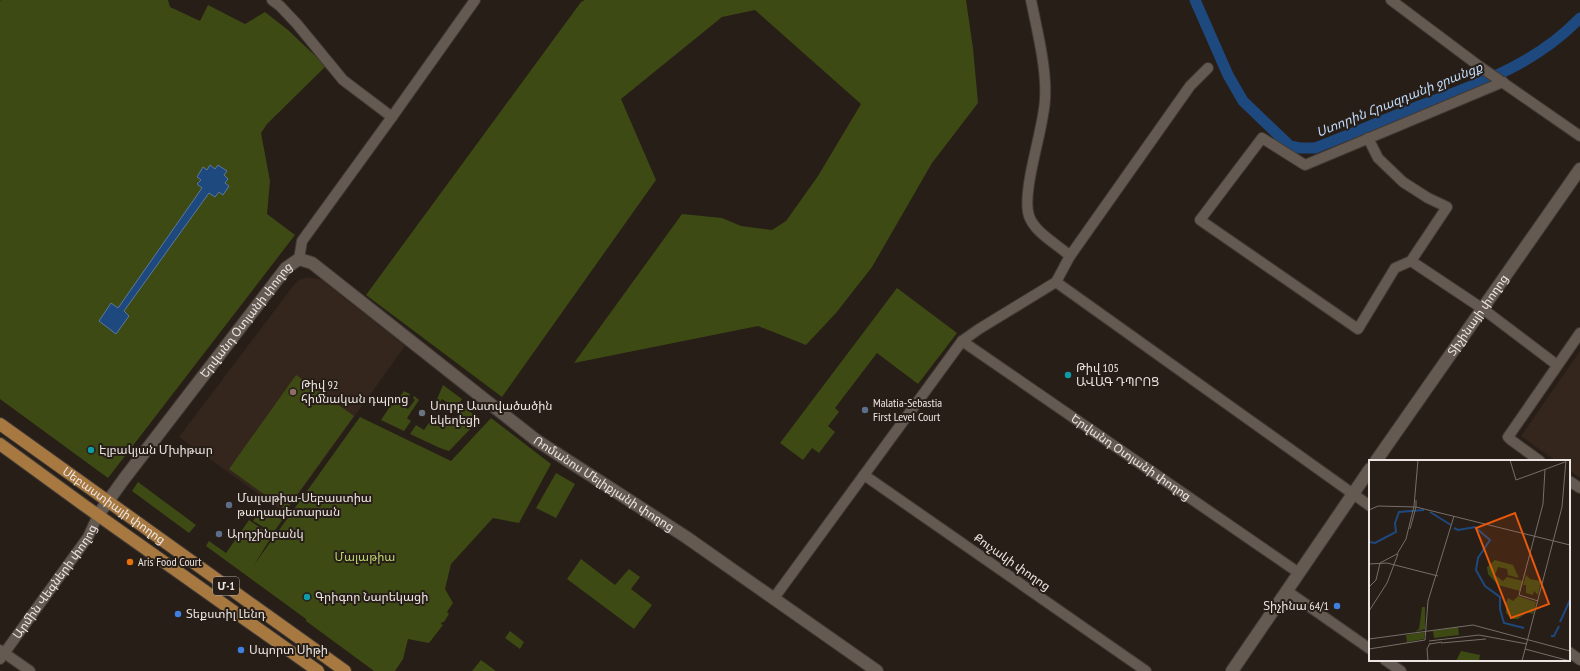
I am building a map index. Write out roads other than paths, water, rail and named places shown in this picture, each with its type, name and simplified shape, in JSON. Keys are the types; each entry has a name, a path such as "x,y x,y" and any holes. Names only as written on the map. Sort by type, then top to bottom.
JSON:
{"main road":[{"name":"Սեբաստիայի փողոց","path":"0,424 345,671"},
{"name":"Սեբաստիայի փողոց","path":"0,444 318,671"}],"street":[{"path":"272,0 280,6 297,24 343,80 392,117"},
{"name":"Երվանդ Օտյանի փողոց","path":"107,502 281,274 298,259 302,241 475,0"},
{"path":"1031,0 1044,70 1046,98 1042,126 1027,198 1029,216 1037,229 1070,256"},
{"path":"1391,0 1479,66 1580,136"},
{"path":"774,598 962,341 1056,282 1070,256 1190,86 1208,68"},
{"path":"1368,138 1378,158 1403,182 1428,198 1447,207 1411,261 1395,268 1358,329 1200,220 1262,138 1305,164 1503,82"},
{"name":"Տիչինայի փողոց","path":"1377,460 1580,169"},
{"name":"Ռոմանոս Մելիքյանի փողոց","path":"298,259 312,263 536,440 686,537 877,671"},
{"path":"1411,261 1483,309 1557,365"},
{"path":"1056,282 1369,505"},
{"path":"1539,460 1508,437 1580,333"},
{"name":"Երվանդ Օտյանի փողոց","path":"962,341 1300,572"},
{"path":"1232,671 1369,470"},
{"name":"Քուչակի փողոց","path":"864,475 1146,671"},
{"path":"1570,482 1580,488"},
{"name":"Արմին Վեգների փողոց","path":"2,654 88,537 98,515 107,502"},
{"path":"1287,590 1369,648"},
{"path":"1570,653 1580,660"},
{"path":"2,654 30,671"},
{"path":"1386,661 1401,671"}],"water":[{"path":"210,165 215,169 218,165 227,171 224,175 228,179 225,183 229,186 223,195 219,192 215,197 209,193 124,311 129,316 116,334 99,321 111,303 118,308 202,188 197,184 201,180 197,177 203,167 207,170"}],"waterway":[{"name":"Ստորին Հրազդանի ջրանցք","path":"1195,0 1228,75 1243,101 1290,146 1300,148 1315,148 1486,80 1526,60 1545,48 1580,18"}],"place":[{"name":"Թիվ 105 ԱՎԱԳ ԴՊՐՈՑ","path":"1068,375"},
{"name":"Թիվ 92 հիմնական դպրոց","path":"293,392"},
{"name":"Malatia-Sebastia First Level Court","path":"865,410"},
{"name":"Սուրբ Աստվածածին եկեղեցի","path":"422,413"},
{"name":"Էլբակյան Մխիթար","path":"91,450"},
{"name":"Մալաթիա-Սեբաստիա թաղապետարան","path":"229,505"},
{"name":"Արդշինբանկ","path":"219,534"},
{"name":"Aris Food Court","path":"130,562"},
{"name":"Գրիգոր Նարեկացի","path":"307,597"},
{"name":"Տիչինա 64/1","path":"1337,606"},
{"name":"Տեքստիլ Լենդ","path":"178,614"},
{"name":"Սպորտ Սիթի","path":"241,650"}],"park label":[{"name":"Մալաթիա","path":"365,557"}]}
